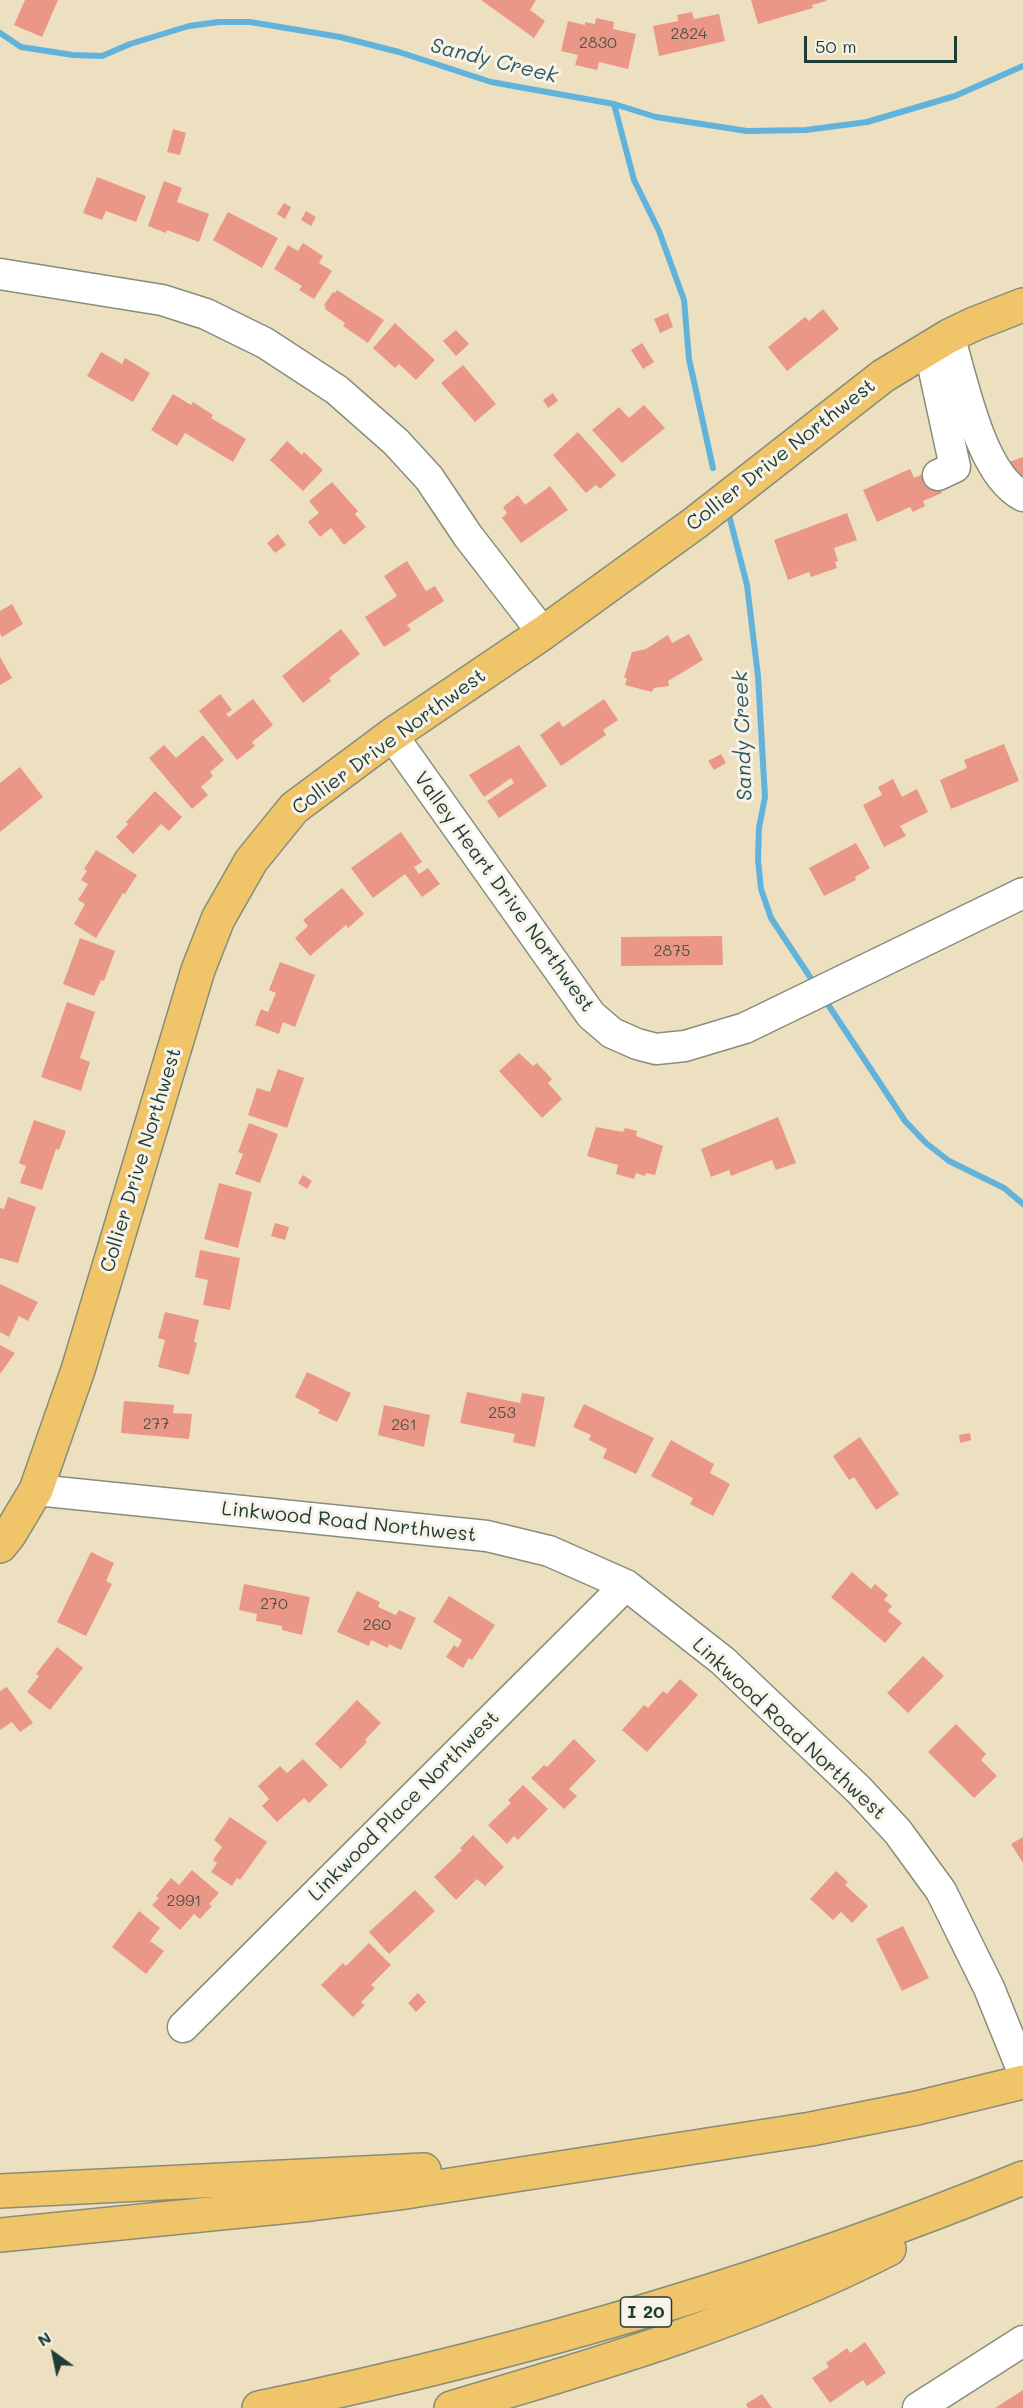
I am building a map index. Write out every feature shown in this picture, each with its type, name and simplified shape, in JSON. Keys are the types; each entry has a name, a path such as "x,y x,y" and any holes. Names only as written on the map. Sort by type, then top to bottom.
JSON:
{"main road":[{"name":"Collier Drive Northwest","path":"0,1546 36,1490 78,1370 198,970 218,919 251,861 294,808 392,735 543,633 695,524 883,376 974,324 1023,305"},
{"path":"0,2235 354,2199 811,2129 917,2108 1023,2082"},
{"path":"0,2191 463,2168 644,2154"},
{"name":"I 20","path":"259,2408 442,2368 619,2320 803,2261 1023,2178"},
{"path":"451,2408 682,2337 783,2300 1023,2183"}],"street":[{"path":"0,274 162,300 206,314 266,343 337,390 396,442 429,478 468,536 543,633"},
{"path":"938,475 955,467 939,342"},
{"path":"939,342 983,447 999,475 1011,490 1023,496"},
{"name":"Valley Heart Drive Northwest","path":"392,735 591,1015 612,1033 646,1047 656,1049 685,1046 745,1028 1023,893"},
{"name":"Linkwood Road Northwest","path":"36,1490 487,1536 549,1551 626,1585 723,1661 859,1790 898,1832 941,1891 989,1988 1023,2072"},
{"name":"Linkwood Place Northwest","path":"183,2027 626,1585"},
{"path":"918,2408 1023,2341"}],"building":[{"path":"25,0 58,0 42,37 14,25"},
{"path":"481,0 536,0 530,10 545,21 534,38"},
{"path":"751,0 826,1 812,5 813,8 758,24"},
{"path":"692,12 694,19 719,14 725,41 659,56 653,26 678,21 677,15"},
{"path":"596,18 614,22 613,29 636,34 628,69 599,62 597,70 575,65 578,55 561,51 568,21 585,25 585,22 595,24"},
{"path":"173,129 186,133 180,155 167,152"},
{"path":"97,177 146,196 136,222 106,211 102,220 83,213"},
{"path":"164,181 182,188 177,202 209,214 199,242 167,230 166,233 148,226"},
{"path":"284,203 291,207 285,219 277,214"},
{"path":"306,211 316,217 311,226 301,220"},
{"path":"228,212 278,238 262,268 213,240"},
{"path":"303,243 323,256 319,263 332,271 314,299 299,290 302,286 274,269 288,245 298,251"},
{"path":"337,290 384,320 368,343 343,326 345,323 325,309 324,305"},
{"path":"823,309 839,329 787,371 768,347 805,317 809,321"},
{"path":"668,313 673,327 660,333 654,319"},
{"path":"395,323 435,360 416,380 399,364 395,368 373,348"},
{"path":"456,330 469,344 456,356 443,341"},
{"path":"642,343 654,362 643,369 631,350"},
{"path":"101,352 122,364 125,358 150,373 133,402 87,376"},
{"path":"463,365 496,404 475,422 441,383"},
{"path":"553,393 558,401 548,408 543,400"},
{"path":"173,394 191,405 193,402 213,415 211,418 246,439 233,462 185,433 177,446 151,430"},
{"path":"644,405 665,428 622,463 592,430 619,407 629,418"},
{"path":"578,432 616,475 600,489 596,485 586,493 553,455"},
{"path":"287,441 302,455 304,452 323,470 303,491 270,460"},
{"path":"1023,457 1023,483 1009,462"},
{"path":"910,469 914,478 932,470 942,493 923,501 925,506 913,512 910,507 877,522 863,490"},
{"path":"332,482 358,511 355,514 366,527 344,545 331,528 320,537 308,522 319,513 309,501"},
{"path":"550,486 568,510 521,543 502,518 507,513 503,507 518,495 525,505"},
{"path":"847,513 857,540 834,548 838,561 835,562 837,568 811,577 809,572 788,580 774,540"},
{"path":"278,534 286,545 275,553 267,543"},
{"path":"407,561 426,591 435,586 444,601 407,625 411,630 384,647 365,617 397,596 384,576"},
{"path":"12,604 23,624 2,637 0,611"},
{"path":"341,629 360,654 329,678 331,681 303,703 282,676"},
{"path":"689,634 703,660 668,681 669,686 654,688 652,692 625,685 627,678 624,678 632,652 646,649 668,635 672,643"},
{"path":"0,657 12,678 0,685"},
{"path":"220,694 232,710 226,714 229,717 253,699 273,725 252,742 255,746 237,760 199,711"},
{"path":"604,699 618,720 603,730 606,735 561,766 540,735 559,721 563,727"},
{"path":"203,735 224,760 210,772 213,776 201,787 208,795 192,809 149,758 164,745 176,758"},
{"path":"1004,744 1019,781 951,809 940,780 967,768 964,760"},
{"path":"519,745 547,786 499,818 487,801 514,783 511,778 484,797 469,775"},
{"path":"721,754 726,763 714,770 708,761"},
{"path":"20,767 43,797 0,832 0,783"},
{"path":"893,779 902,797 917,789 928,812 900,826 906,836 884,847 863,805 882,795 878,787"},
{"path":"155,791 182,817 169,831 161,824 133,854 116,837 128,824 126,822"},
{"path":"401,832 422,862 414,867 419,874 428,868 440,884 422,897 405,874 373,898 351,868"},
{"path":"856,843 870,868 855,877 856,880 824,896 809,868"},
{"path":"96,850 137,875 125,894 123,893 96,938 74,924 85,904 78,900 88,884 81,880 87,871 84,869"},
{"path":"342,888 364,914 348,928 346,925 310,956 295,938 308,926 303,920"},
{"path":"722,936 723,965 621,966 621,937"},
{"path":"80,938 115,951 104,981 101,980 94,996 63,984"},
{"path":"280,962 315,975 295,1027 283,1022 279,1034 255,1025 261,1009 268,1012 276,993 269,990"},
{"path":"67,1002 95,1012 80,1058 90,1062 81,1091 41,1077"},
{"path":"519,1053 533,1066 537,1063 552,1079 548,1083 562,1099 542,1118 499,1071"},
{"path":"278,1069 304,1078 287,1128 248,1115 257,1088 270,1092"},
{"path":"778,1117 796,1163 776,1170 772,1160 731,1176 729,1170 711,1177 701,1149"},
{"path":"34,1120 66,1131 59,1150 56,1149 42,1190 20,1183 26,1166 19,1163"},
{"path":"249,1123 278,1134 260,1183 235,1174 243,1154 238,1152"},
{"path":"596,1127 623,1132 625,1128 637,1131 636,1136 663,1146 655,1175 646,1173 645,1176 636,1173 634,1179 616,1174 618,1165 587,1156"},
{"path":"303,1175 312,1181 307,1189 298,1183"},
{"path":"219,1183 252,1192 238,1248 204,1239"},
{"path":"8,1197 36,1207 18,1263 0,1258 0,1208 4,1209"},
{"path":"275,1223 289,1227 285,1240 271,1236"},
{"path":"200,1250 240,1258 230,1310 203,1305 208,1280 195,1277"},
{"path":"0,1284 38,1302 28,1321 19,1316 9,1337 0,1332"},
{"path":"165,1312 199,1320 194,1342 197,1343 189,1375 158,1367 165,1340 158,1338"},
{"path":"0,1345 15,1353 0,1374"},
{"path":"307,1372 351,1393 337,1422 318,1413 320,1410 295,1397"},
{"path":"467,1392 520,1403 522,1393 545,1397 535,1447 513,1442 515,1434 460,1423"},
{"path":"124,1401 174,1405 173,1413 192,1414 189,1439 121,1433"},
{"path":"584,1404 654,1438 636,1474 603,1458 607,1449 589,1440 591,1435 573,1427"},
{"path":"384,1405 430,1415 424,1447 378,1435"},
{"path":"970,1433 971,1440 960,1443 959,1435"},
{"path":"860,1437 899,1494 876,1510 854,1477 849,1480 833,1456"},
{"path":"671,1440 714,1464 710,1473 730,1484 713,1516 690,1504 693,1498 651,1476"},
{"path":"91,1552 114,1563 106,1581 112,1584 86,1636 57,1622"},
{"path":"852,1572 871,1589 875,1584 888,1595 884,1600 892,1606 888,1611 902,1623 885,1643 831,1597"},
{"path":"244,1584 310,1597 302,1635 282,1630 282,1626 256,1621 257,1614 239,1610"},
{"path":"357,1591 380,1602 378,1607 396,1615 399,1610 416,1618 401,1650 389,1644 388,1648 371,1640 369,1646 337,1632"},
{"path":"449,1596 495,1625 472,1660 469,1658 463,1668 446,1657 454,1645 458,1648 462,1640 433,1622"},
{"path":"57,1647 83,1668 50,1710 27,1692 39,1676 36,1674"},
{"path":"923,1656 944,1676 908,1713 887,1693"},
{"path":"680,1679 698,1695 647,1752 622,1730 644,1705 648,1708 663,1691 667,1694"},
{"path":"7,1687 33,1723 20,1732 12,1722 0,1730 0,1691"},
{"path":"357,1700 381,1723 365,1740 367,1742 341,1769 315,1744"},
{"path":"956,1724 986,1754 981,1760 997,1776 974,1798 928,1752"},
{"path":"574,1739 596,1761 569,1789 577,1796 564,1809 531,1778 544,1765 547,1767"},
{"path":"303,1759 328,1785 309,1803 304,1798 277,1822 262,1806 269,1799 258,1786 280,1766 287,1773"},
{"path":"523,1785 548,1809 518,1840 514,1836 507,1844 488,1825 511,1803 508,1800"},
{"path":"230,1817 267,1842 240,1880 237,1878 232,1886 211,1872 217,1863 213,1860 222,1847 214,1840"},
{"path":"473,1835 504,1867 485,1886 477,1879 456,1900 434,1877 462,1850 460,1848"},
{"path":"1023,1837 1023,1863 1011,1844"},
{"path":"192,1870 219,1893 209,1904 212,1906 200,1919 194,1914 180,1930 152,1905 159,1898 156,1896 171,1878 179,1885"},
{"path":"836,1871 848,1882 845,1885 868,1906 852,1923 841,1912 833,1920 810,1899"},
{"path":"415,1890 435,1911 389,1954 369,1932"},
{"path":"139,1911 160,1928 150,1941 164,1951 146,1974 112,1947"},
{"path":"903,1926 929,1978 902,1991 876,1939"},
{"path":"369,1943 391,1965 371,1985 375,1988 361,2002 365,2005 353,2017 321,1985 343,1963 346,1966"},
{"path":"418,1993 426,2002 416,2012 408,2003"},
{"path":"865,2342 886,2373 867,2386 863,2380 830,2403 812,2378 829,2367 826,2363 847,2348 850,2353"},
{"path":"1023,2390 1023,2408 995,2408"},
{"path":"762,2394 772,2408 748,2408 746,2404"}],"waterway":[{"name":"Sandy Creek","path":"0,33 21,47 73,55 102,56 130,44 189,26 219,22 250,22 340,37 399,52 491,82 614,104 656,117 747,131 806,130 867,122 955,96 1023,66"},
{"name":"Sandy Creek","path":"614,104 634,180 659,231 684,300 689,359 713,468"},
{"name":"Sandy Creek","path":"730,519 747,585 758,676 765,797 759,828 758,860 761,889 771,918 810,977"},
{"name":"Sandy Creek","path":"829,1006 905,1121 926,1143 949,1161 1004,1188 1023,1204"}]}
